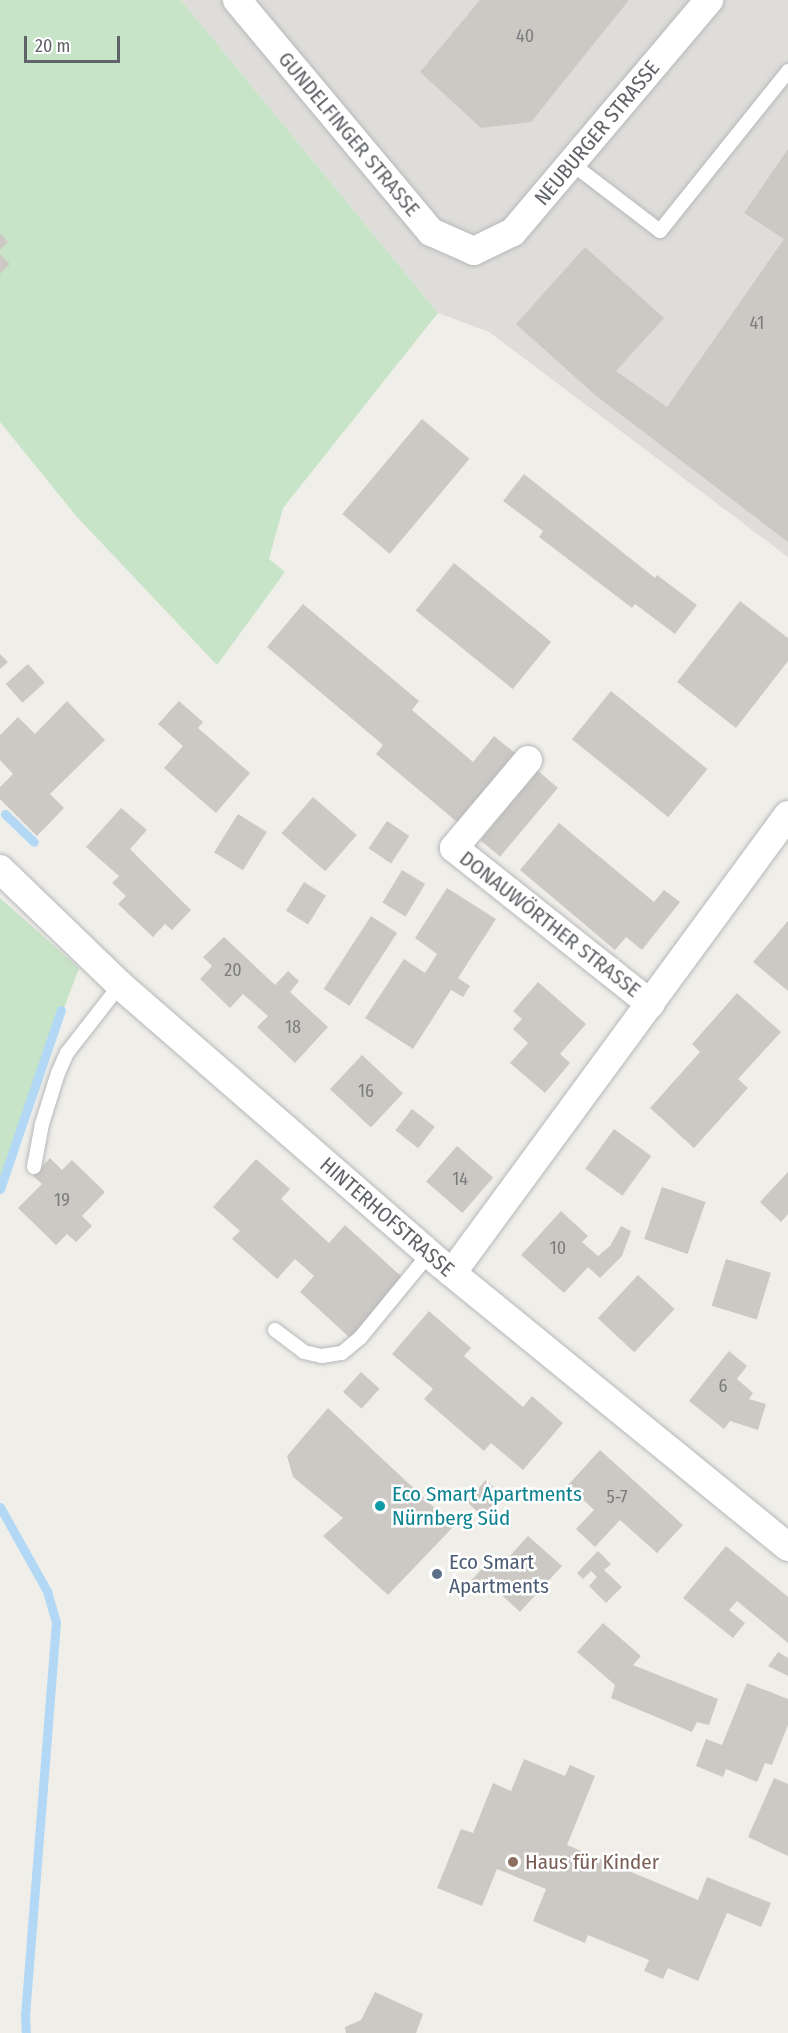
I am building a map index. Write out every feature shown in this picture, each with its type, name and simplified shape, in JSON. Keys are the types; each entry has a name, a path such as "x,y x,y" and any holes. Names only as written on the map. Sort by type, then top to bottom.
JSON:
{"street":[{"name":"GUNDELFINGER STRASSE","path":"237,0 431,232 474,251"},
{"name":"NEUBURGER STRASSE","path":"474,251 513,232 710,0"},
{"name":"DONAUWÖRTHER STRASSE","path":"528,760 454,848 651,1004"},
{"name":"DONAUWÖRTHER STRASSE","path":"452,1273 788,815"},
{"name":"HINTERHOFSTRASSE","path":"0,869 120,986 429,1254 788,1547"}],"lane":[{"path":"571,163 660,231 788,71"},
{"path":"34,1167 42,1124 58,1073 74,1044 120,986"},
{"path":"275,1330 304,1352 322,1356 342,1353 360,1338 429,1254"}],"shaded area":[{"path":"181,0 788,0 788,557 489,332 438,313"}],"green space":[{"path":"0,0 181,0 438,313 283,508 269,559 285,572 217,665 77,517 0,422"},
{"path":"0,898 79,968 0,1178"}],"building":[{"path":"480,0 629,0 531,122 481,128 420,72"},
{"path":"788,149 788,542 595,395 516,324 585,247 664,318 616,371 667,407 784,239 744,213"},
{"path":"0,233 8,242 0,250"},
{"path":"0,254 10,264 0,274"},
{"path":"422,419 469,459 390,554 342,514"},
{"path":"524,474 655,578 657,575 697,605 675,634 635,604 632,608 539,537 543,531 503,501"},
{"path":"454,563 551,642 513,689 416,610"},
{"path":"740,601 788,638 788,661 736,728 677,682"},
{"path":"303,604 419,701 412,710 473,762 494,736 515,753 457,822 376,754 383,745 267,647"},
{"path":"0,654 8,662 0,669"},
{"path":"28,664 45,683 22,703 6,684"},
{"path":"611,691 707,769 668,817 572,739"},
{"path":"67,701 105,740 50,794 64,808 37,836 0,799 0,787 13,774 0,760 0,735 18,717 35,734"},
{"path":"179,701 203,722 198,728 250,773 216,813 164,768 183,746 158,724"},
{"path":"538,771 558,788 500,857 480,840"},
{"path":"313,797 357,835 325,871 282,833"},
{"path":"121,808 147,830 130,849 191,910 172,930 165,924 153,937 118,904 126,896 112,883 119,876 86,847"},
{"path":"238,814 267,832 243,870 214,852"},
{"path":"387,821 409,836 391,863 369,848"},
{"path":"559,823 654,902 664,890 680,902 642,950 626,937 615,950 520,870"},
{"path":"402,870 425,884 406,916 382,903"},
{"path":"304,882 326,896 308,925 286,911"},
{"path":"447,888 496,919 458,978 470,986 463,997 451,990 413,1049 365,1018 404,959 425,973 437,954 415,938"},
{"path":"371,916 397,933 350,1006 324,989"},
{"path":"788,921 788,991 753,962"},
{"path":"224,937 275,985 288,971 299,981 290,992 328,1027 295,1063 257,1027 268,1016 243,994 230,1008 200,979 212,966 203,957"},
{"path":"538,982 586,1024 560,1054 570,1063 545,1093 510,1063 528,1043 513,1029 522,1019 513,1011"},
{"path":"737,993 781,1032 738,1079 748,1088 694,1148 650,1108 700,1052 692,1044"},
{"path":"362,1055 403,1093 371,1128 330,1089"},
{"path":"412,1109 435,1127 418,1148 395,1130"},
{"path":"614,1129 651,1156 622,1196 585,1169"},
{"path":"457,1146 493,1177 462,1213 426,1181"},
{"path":"50,1158 62,1170 72,1160 105,1192 82,1216 92,1226 76,1242 67,1234 56,1245 18,1208 42,1184 33,1176"},
{"path":"256,1159 290,1189 281,1199 329,1243 345,1225 404,1279 350,1338 300,1292 314,1276 295,1259 277,1279 232,1239 240,1231 213,1207"},
{"path":"788,1172 788,1214 781,1222 760,1202"},
{"path":"662,1187 705,1202 688,1254 644,1239"},
{"path":"561,1211 588,1236 582,1242 598,1256 610,1246 621,1226 631,1231 622,1256 600,1278 588,1267 564,1293 521,1255"},
{"path":"726,1259 771,1273 757,1320 712,1306"},
{"path":"638,1275 675,1309 634,1352 598,1318"},
{"path":"429,1311 471,1348 464,1356 523,1407 532,1396 563,1423 523,1470 491,1443 484,1451 424,1399 433,1389 392,1354"},
{"path":"729,1351 747,1366 737,1379 753,1393 749,1399 766,1404 758,1430 730,1421 724,1429 689,1401"},
{"path":"361,1372 380,1389 362,1409 343,1392"},
{"name":"Eco Smart Apartments Nürnberg Süd","path":"328,1408 454,1526 388,1595 323,1536 343,1518 293,1477 287,1456"},
{"path":"600,1450 683,1525 657,1553 620,1520 595,1547 576,1529 594,1510 568,1485"},
{"path":"486,1480 502,1495 482,1516 466,1501"},
{"path":"528,1536 562,1566 520,1612 489,1583 479,1594 468,1584 489,1561 498,1569"},
{"path":"726,1546 788,1597 788,1643 737,1601 729,1610 745,1623 733,1638 683,1598"},
{"path":"598,1551 611,1564 604,1570 622,1587 606,1603 589,1586 597,1577 591,1571 583,1579 577,1573"},
{"path":"603,1623 641,1656 633,1665 718,1699 709,1725 697,1722 692,1732 611,1698 615,1685 577,1652"},
{"path":"778,1652 788,1658 788,1676 768,1666"},
{"path":"747,1683 788,1699 788,1725 772,1765 765,1763 757,1782 726,1769 723,1777 696,1766 706,1739 722,1745"},
{"path":"524,1759 565,1776 570,1765 595,1776 567,1845 698,1900 707,1877 771,1903 761,1927 727,1913 698,1981 668,1968 663,1979 644,1971 649,1960 588,1935 585,1943 533,1921 546,1889 497,1869 482,1906 437,1888 461,1829 473,1833 493,1783 511,1791"},
{"path":"774,1778 788,1784 788,1856 748,1837"},
{"path":"375,1992 423,2014 416,2033 346,2033 345,2027 361,2020"}],"waterway":[{"path":"5,814 34,842"},
{"path":"0,1189 61,1010"},
{"path":"0,1507 47,1591 56,1622 25,2015 26,2033"}],"place":[{"name":"Eco Smart Apartments Nürnberg Süd","path":"380,1506"},
{"name":"Eco Smart Apartments","path":"437,1574"},
{"name":"Haus für Kinder","path":"513,1862"}]}
